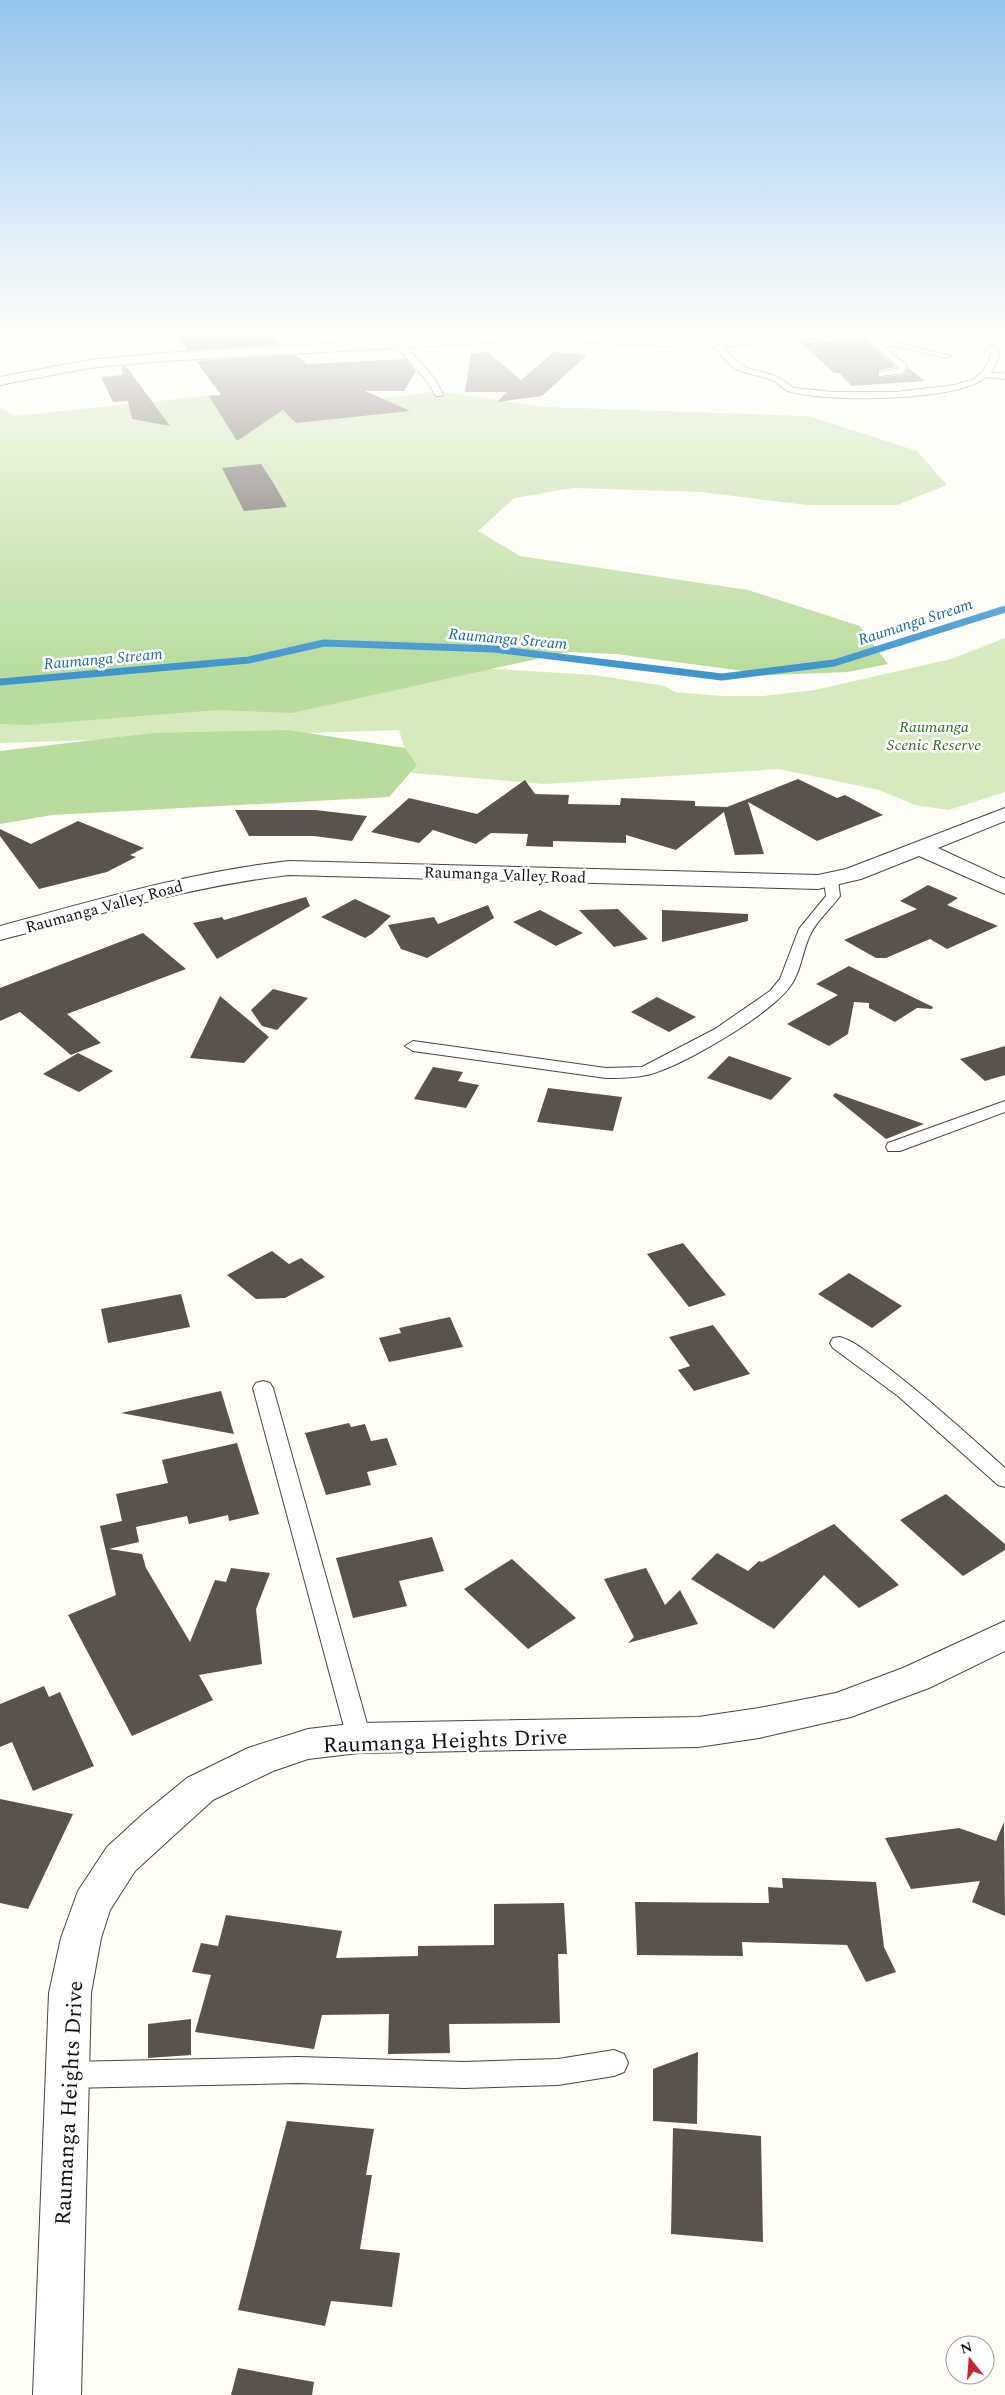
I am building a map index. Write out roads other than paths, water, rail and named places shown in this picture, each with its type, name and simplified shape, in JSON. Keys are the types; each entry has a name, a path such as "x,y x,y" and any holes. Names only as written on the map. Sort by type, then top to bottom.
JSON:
{"street":[{"name":"Raumanga Valley Road","path":"0,933 198,882 256,871 289,868 766,882 831,880 853,874 1005,814"},
{"path":"918,847 1005,887"},
{"name":"Raumanga Heights Drive","path":"57,2395 70,1993 81,1938 92,1903 121,1858 200,1789 261,1759 308,1744 359,1738 698,1732 760,1723 847,1703 916,1678 1005,1635"}],"lane":[{"path":"413,1046 606,1073 628,1073 661,1065 703,1042 748,1013 783,986 791,970 802,936 810,922 827,906 833,896 831,880"},
{"path":"894,1147 1005,1106"},
{"path":"840,1344 876,1367 907,1392 1005,1480"},
{"path":"262,1388 359,1738"},
{"path":"67,2075 298,2070 464,2075 558,2072 614,2063"}],"waterway":[{"name":"Raumanga Stream","path":"0,682 249,660 324,643 494,649 722,677 834,663 1005,609"}],"park label":[{"name":"Raumanga Scenic Reserve","path":"934,735"}]}
